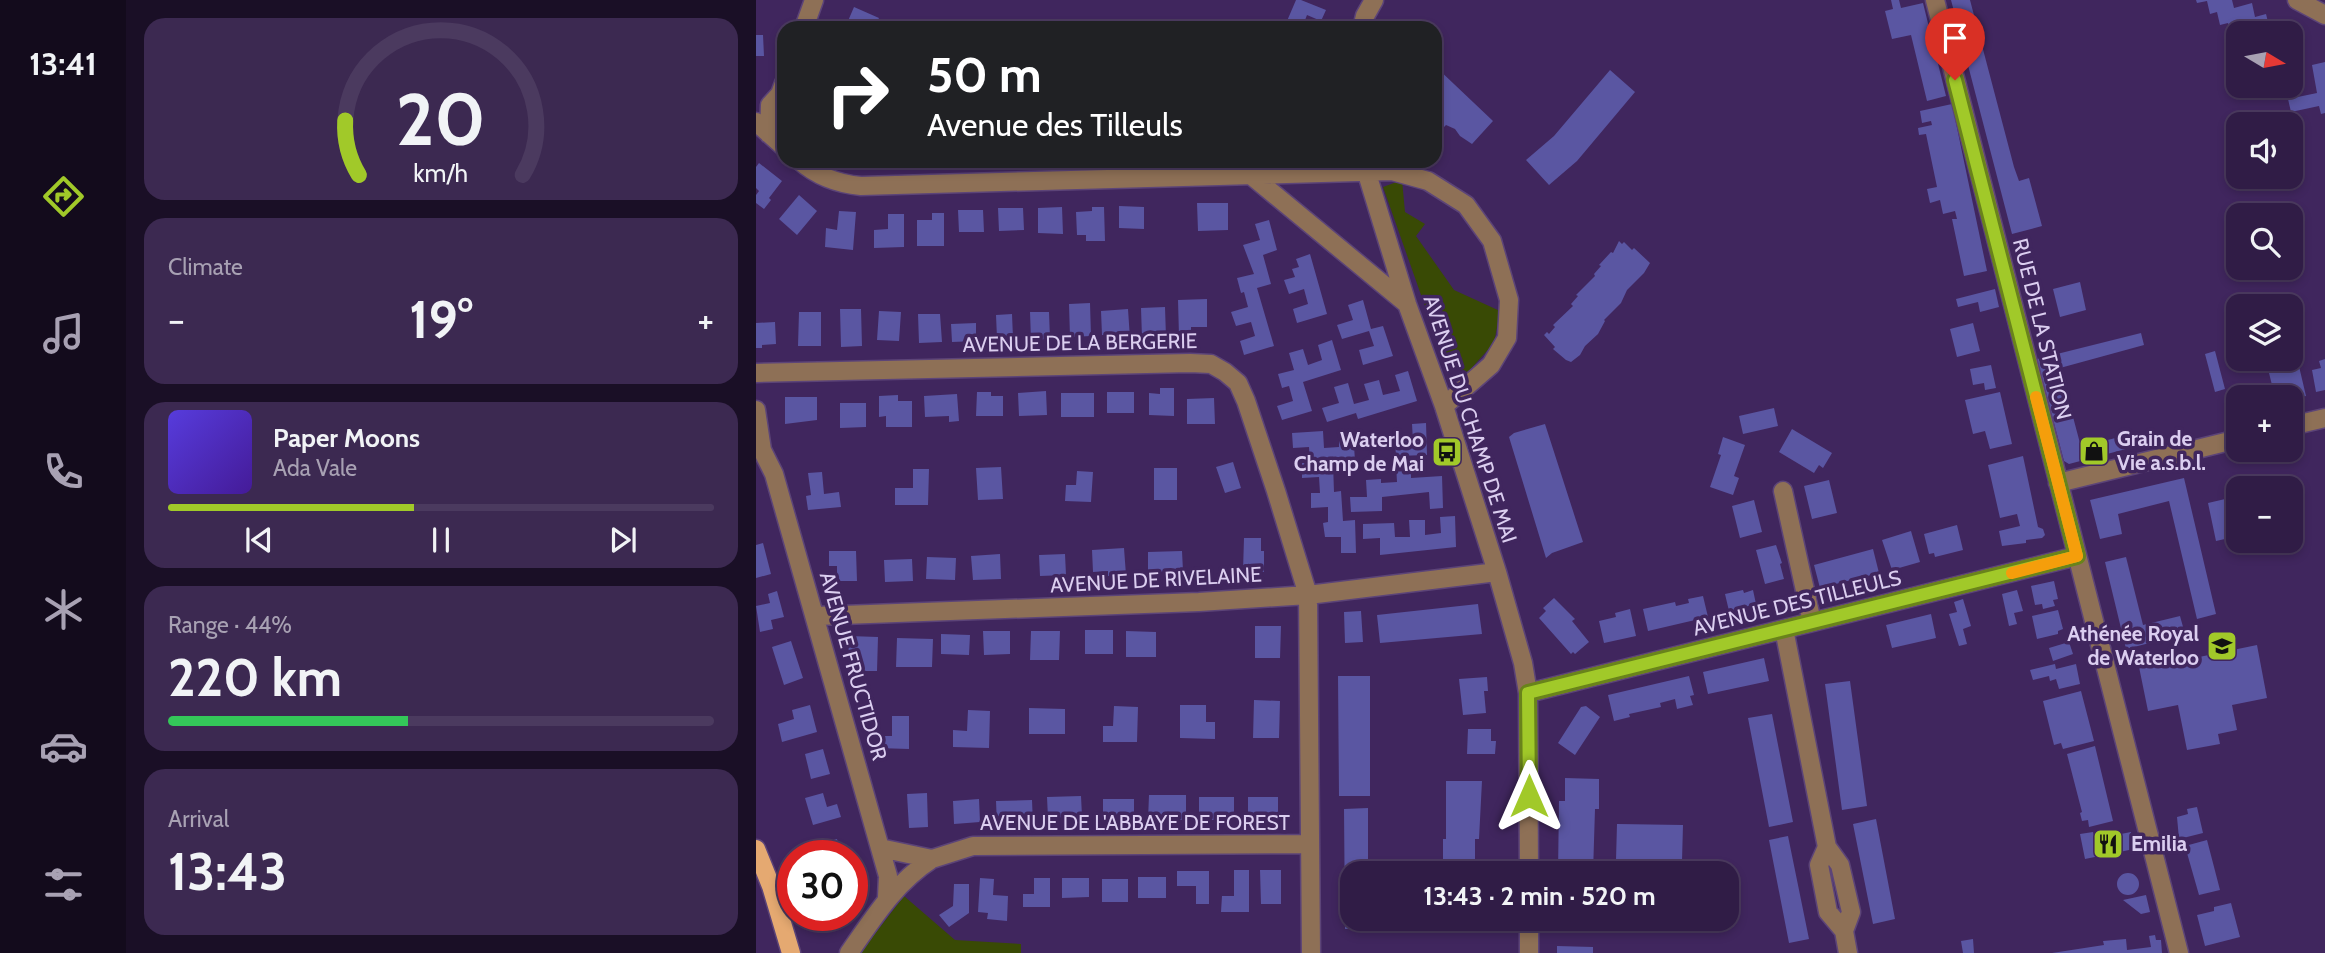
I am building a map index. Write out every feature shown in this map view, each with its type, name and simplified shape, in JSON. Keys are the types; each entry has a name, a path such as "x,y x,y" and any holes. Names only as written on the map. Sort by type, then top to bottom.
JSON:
{"main road":[{"path":"756,849 771,886 791,953"}],"street":[{"path":"806,21 814,0"},
{"path":"1363,21 1374,0"},
{"name":"RUE DE LA STATION","path":"1935,0 2179,953"},
{"path":"2297,0 2325,16"},
{"path":"763,104 762,128 777,141"},
{"path":"810,168 839,183 862,186 1252,176 1352,168"},
{"name":"AVENUE DU CHAMP DE MAI","path":"1365,168 1407,304 1444,407 1497,572 1523,663 1528,693 1529,861"},
{"path":"1372,168 1428,180 1466,205 1492,241 1509,300 1507,338 1491,365 1444,407"},
{"path":"1252,176 1407,304"},
{"name":"AVENUE DE LA BERGERIE","path":"756,373 1211,364 1238,383 1308,595 1311,953"},
{"name":"AVENUE FRUCTIDOR","path":"756,410 759,447 774,474 816,615 888,876 887,897"},
{"path":"2303,423 2325,418"},
{"path":"2058,483 2226,442"},
{"path":"1783,491 1812,622"},
{"name":"AVENUE DES TILLEULS","path":"1528,693 2077,556"},
{"name":"AVENUE DE RIVELAINE","path":"816,615 1199,602 1308,595 1497,572"},
{"path":"1784,629 1827,847 1819,865 1828,912 1844,931 1848,953"},
{"name":"AVENUE DE L'ABBAYE DE FOREST","path":"880,848 932,859 973,846 1310,844"},
{"path":"849,953 887,897 906,877 932,859"},
{"path":"1529,931 1529,953"}],"green space":[{"path":"1402,180 1405,212 1425,224 1416,236 1454,290 1500,311 1494,343 1468,372 1446,366 1383,187"},
{"path":"904,896 955,940 1021,944 1021,953 860,953"}],"building":[{"path":"1296,0 1326,10 1321,21 1307,15 1305,21 1287,21"},
{"path":"1891,0 1899,0 1901,8 1923,3 1946,96 1927,101 1911,35 1892,39 1885,11 1893,9"},
{"path":"1951,0 1970,0 2014,167 2019,181 2029,178 2042,226 2012,234"},
{"path":"2196,0 2232,0 2234,8 2252,3 2255,17 2266,14 2268,21 2226,21 2220,25 2217,12 2210,14 2207,1 2197,3"},
{"path":"854,7 879,18 878,21 848,21"},
{"path":"756,35 763,35 764,56 756,56"},
{"path":"2325,62 2325,113 2321,114 2319,106 2291,112 2288,99 2317,93 2312,65"},
{"path":"1610,70 1635,92 1577,161 1549,185 1526,160 1554,136"},
{"path":"1442,73 1493,121 1472,144 1455,129 1446,125 1444,127"},
{"path":"1952,104 1987,271 1964,276 1952,219 1957,219 1955,211 1943,214 1940,200 1930,203 1927,189 1937,187 1926,134 1919,135 1918,128 1932,125 1931,121 1922,123 1920,111"},
{"path":"759,163 782,181 764,209 756,203 759,191 756,188 756,167"},
{"path":"799,195 817,211 797,235 779,219"},
{"path":"1197,203 1228,203 1228,230 1198,231"},
{"path":"1119,206 1144,207 1144,229 1119,228"},
{"path":"1062,207 1063,234 1038,233 1038,208"},
{"path":"1092,207 1104,207 1105,241 1086,241 1086,235 1077,235 1076,212 1092,211"},
{"path":"998,208 1023,208 1024,230 999,231"},
{"path":"958,210 983,210 984,232 959,232"},
{"path":"839,211 856,212 853,250 825,247 826,228 837,230"},
{"path":"932,213 944,213 944,246 917,246 917,220 932,220"},
{"path":"888,214 904,214 904,247 874,248 874,230 888,229"},
{"path":"1269,220 1277,250 1263,255 1271,284 1257,288 1274,346 1244,355 1240,341 1255,336 1251,322 1236,326 1231,312 1248,307 1237,278 1254,274 1243,245 1260,240 1255,224"},
{"path":"1619,241 1632,250 1634,248 1650,263 1580,355 1571,362 1566,360 1553,349 1555,347 1544,335 1547,332 1549,334 1555,327 1553,325 1573,306 1571,304 1578,296 1576,295 1595,276 1601,266 1599,265 1613,253"},
{"path":"1310,254 1327,314 1297,323 1293,309 1308,304 1304,289 1289,294 1284,280 1295,277 1292,269 1299,267 1296,259"},
{"path":"2080,282 2086,310 2060,317 2053,289"},
{"path":"1995,289 1999,307 1980,312 1978,302 1958,307 1956,299"},
{"path":"1207,299 1207,327 1191,327 1191,336 1179,336 1178,300"},
{"path":"1363,300 1371,329 1383,326 1393,356 1363,365 1359,350 1374,346 1369,331 1342,339 1337,325 1353,320 1348,305"},
{"path":"1090,303 1091,336 1070,337 1069,304"},
{"path":"1165,307 1166,337 1142,338 1141,308"},
{"path":"840,309 861,309 862,346 841,347"},
{"path":"1128,309 1130,339 1116,340 1115,335 1102,335 1101,311"},
{"path":"879,311 901,312 899,341 877,340"},
{"path":"799,312 821,312 821,346 798,346"},
{"path":"1030,312 1049,312 1050,339 1031,340"},
{"path":"918,314 940,314 942,342 919,343"},
{"path":"1012,314 1013,338 997,338 996,315"},
{"path":"775,322 776,344 756,348 756,323"},
{"path":"976,323 976,341 952,342 951,324"},
{"path":"1973,323 1980,351 1957,357 1950,329"},
{"path":"2141,333 2144,345 2060,368 2081,447 2123,436 2126,449 2069,464 2064,461 2037,359"},
{"path":"1332,340 1341,370 1303,382 1312,411 1282,420 1277,406 1293,401 1289,386 1282,388 1278,374 1294,370 1289,353 1303,349 1308,365 1322,360 1318,345"},
{"path":"2215,351 2225,389 2215,392 2205,354"},
{"path":"2325,359 2325,390 2316,392 2312,370 2321,368 2319,361"},
{"path":"1991,365 1996,388 1985,390 1984,383 1973,385 1970,369"},
{"path":"1408,371 1417,401 1358,419 1356,413 1327,422 1322,408 1339,403 1334,387 1348,383 1354,404 1369,400 1364,384 1379,380 1383,395 1400,391 1395,375"},
{"path":"2268,371 2300,371 2306,396 2303,397 2303,385 2272,385"},
{"path":"1160,388 1174,388 1174,416 1149,415 1149,393 1160,394"},
{"path":"1046,391 1047,415 1019,416 1018,393"},
{"path":"977,392 991,392 991,396 1003,396 1003,416 976,416"},
{"path":"1107,392 1134,392 1134,413 1107,413"},
{"path":"2000,392 2012,444 1990,449 1985,431 1973,434 1965,400"},
{"path":"1061,393 1094,393 1094,417 1061,417"},
{"path":"957,394 959,421 949,422 949,416 925,417 924,396"},
{"path":"898,395 898,401 912,401 912,427 886,427 886,416 879,417 879,396"},
{"path":"785,397 817,397 817,420 785,424"},
{"path":"1214,398 1215,424 1187,424 1187,399"},
{"path":"840,403 866,403 866,427 840,428"},
{"path":"1774,408 1778,426 1743,434 1739,416"},
{"path":"1426,423 1427,455 1396,456 1395,441 1413,441 1412,424"},
{"path":"1545,424 1583,542 1552,553 1546,558 1509,437"},
{"path":"1792,429 1832,453 1823,468 1819,465 1814,473 1779,452"},
{"path":"1353,430 1355,461 1333,463 1334,492 1341,491 1343,521 1355,520 1356,553 1341,553 1341,537 1325,537 1323,523 1328,522 1328,507 1311,508 1311,493 1320,493 1319,477 1302,478 1302,463 1310,463 1309,447 1293,448 1292,433 1323,431 1324,448 1339,447 1339,431"},
{"path":"1723,437 1745,445 1734,476 1739,478 1733,495 1710,487 1721,455 1718,454"},
{"path":"2023,456 2038,527 2043,529 2045,535 2042,538 2026,540 2026,543 2002,546 1999,531 2020,526 2017,514 2000,518 1988,465"},
{"path":"1233,462 1241,488 1225,493 1216,467"},
{"path":"1411,464 1411,478 1442,476 1443,508 1430,509 1429,492 1382,497 1382,511 1351,512 1350,497 1367,497 1366,480 1397,482 1396,465"},
{"path":"1001,467 1003,499 978,500 976,468"},
{"path":"1154,468 1177,468 1177,500 1154,500"},
{"path":"913,469 929,469 928,505 895,505 895,488 913,488"},
{"path":"1077,471 1093,472 1091,502 1065,501 1066,485 1076,485"},
{"path":"822,472 824,494 839,492 841,507 808,510 806,496 811,495 808,473"},
{"path":"2184,478 2216,614 2197,619 2169,501 2118,514 2122,534 2100,539 2090,500"},
{"path":"1829,480 1837,513 1812,519 1804,486"},
{"path":"2226,499 2226,539 2216,541 2208,503"},
{"path":"1754,500 1762,532 1740,538 1732,506"},
{"path":"1455,516 1456,547 1380,555 1380,538 1363,539 1363,524 1394,523 1395,537 1410,537 1409,520 1425,520 1425,535 1441,533 1440,517"},
{"path":"1957,525 1963,550 1935,557 1934,553 1929,554 1924,534"},
{"path":"1911,531 1920,562 1892,570 1882,540"},
{"path":"1244,538 1261,538 1264,572 1243,571"},
{"path":"763,543 771,574 756,578 756,545"},
{"path":"1776,545 1784,579 1765,584 1756,550"},
{"path":"1124,548 1126,575 1108,576 1108,571 1093,572 1092,550"},
{"path":"1873,549 1879,573 1820,588 1814,565"},
{"path":"829,551 856,551 857,581 837,581 837,566 829,566"},
{"path":"1182,551 1183,571 1148,572 1148,552"},
{"path":"1000,554 1001,579 973,580 971,556"},
{"path":"1065,554 1066,575 1040,576 1039,555"},
{"path":"927,557 956,558 955,580 926,579"},
{"path":"2126,557 2143,625 2180,616 2185,634 2126,649 2105,562"},
{"path":"912,559 913,581 885,582 884,560"},
{"path":"2054,581 2058,599 2053,600 2055,606 2043,609 2042,604 2035,605 2031,586"},
{"path":"1743,590 1744,593 1753,590 1756,604 1729,611 1725,594"},
{"path":"2017,590 2023,611 2014,613 2017,624 2009,626 2002,594"},
{"path":"777,591 784,617 771,620 773,629 760,632 756,606 770,603 768,594"},
{"path":"1703,596 1708,617 1648,631 1643,609 1675,602 1676,606 1689,603 1688,599"},
{"path":"1554,598 1575,619 1572,621 1589,642 1575,654 1571,654 1539,618 1546,611 1543,608"},
{"path":"1963,599 1971,626 1963,629 1967,644 1959,646 1949,614 1957,612 1954,602"},
{"path":"1478,604 1482,634 1380,643 1377,615"},
{"path":"1630,609 1636,636 1604,643 1599,621 1616,617 1615,613"},
{"path":"2058,610 2063,629 2058,631 2058,634 2037,639 2032,616"},
{"path":"1361,611 1363,642 1345,643 1344,612"},
{"path":"1931,614 1936,638 1892,648 1886,625"},
{"path":"1255,626 1281,626 1280,658 1255,658"},
{"path":"1085,630 1113,630 1113,654 1085,654"},
{"path":"983,631 1010,631 1010,654 984,655"},
{"path":"1031,631 1060,631 1059,660 1030,660"},
{"path":"1126,631 1156,632 1156,657 1126,657"},
{"path":"941,634 970,635 969,655 941,654"},
{"path":"849,636 878,637 877,671 848,671"},
{"path":"897,638 933,639 932,667 896,667"},
{"path":"791,641 803,678 784,685 772,647"},
{"path":"2069,642 2073,654 2053,661 2049,648"},
{"path":"2257,645 2267,698 2232,705 2237,730 2218,734 2220,744 2187,750 2178,705 2148,711 2138,662 2174,654 2175,662"},
{"path":"1764,658 1769,681 1708,694 1703,672"},
{"path":"2055,664 2056,669 2076,664 2080,684 2059,689 2056,679 2050,681 2049,676 2033,680 2030,670"},
{"path":"1338,676 1370,676 1370,796 1339,796"},
{"path":"1689,676 1694,695 1690,696 1693,705 1677,709 1675,699 1660,703 1661,707 1629,714 1630,717 1614,721 1608,695"},
{"path":"1487,677 1488,691 1484,691 1486,713 1463,715 1459,679"},
{"path":"1850,681 1867,806 1842,810 1825,684"},
{"path":"2081,691 2094,741 2063,749 2061,743 2054,745 2043,701"},
{"path":"1254,700 1280,701 1279,738 1253,738"},
{"path":"810,705 817,732 782,742 778,724 794,719 792,710"},
{"path":"1180,705 1206,705 1206,722 1215,722 1215,739 1180,738"},
{"path":"1114,706 1138,707 1137,742 1103,742 1103,726 1113,726"},
{"path":"1586,706 1600,717 1575,755 1558,743 1581,707"},
{"path":"1029,708 1065,709 1065,734 1029,734"},
{"path":"968,710 990,711 989,748 953,747 953,730 967,731"},
{"path":"1772,714 1793,822 1769,827 1748,718"},
{"path":"892,716 909,716 909,749 877,748 877,736 892,736"},
{"path":"1468,729 1491,729 1491,741 1496,741 1495,754 1467,754"},
{"path":"2095,746 2113,821 2089,827 2088,820 2082,821 2067,754"},
{"path":"823,749 830,774 811,779 805,754"},
{"path":"1565,778 1599,779 1593,861 1558,861 1559,801 1565,801"},
{"path":"1446,781 1482,781 1475,861 1443,861 1443,839 1446,839"},
{"path":"823,793 827,807 837,804 841,817 813,825 805,798"},
{"path":"927,793 928,827 909,828 907,794"},
{"path":"1149,795 1186,795 1186,820 1148,820"},
{"path":"1081,796 1082,816 1048,818 1047,797"},
{"path":"1199,797 1234,797 1234,820 1199,820"},
{"path":"1248,797 1278,797 1278,818 1248,819"},
{"path":"979,799 980,822 954,824 953,801"},
{"path":"1103,799 1134,799 1134,823 1103,823"},
{"path":"1032,800 1033,824 997,826 996,801"},
{"path":"2197,807 2203,833 2179,839 2177,817 2188,814 2187,809"},
{"path":"1368,808 1368,861 1344,861 1344,809"},
{"path":"1876,819 1895,919 1873,924 1853,824"},
{"path":"1617,824 1683,825 1682,861 1616,860"},
{"name":"Emilia","path":"2093,832 2095,839 2131,832 2134,849 2085,859 2080,834"},
{"path":"1788,836 1809,939 1789,943 1769,840"},
{"path":"2207,840 2220,890 2199,895 2185,846"},
{"path":"1234,870 1249,870 1249,912 1221,912 1222,896 1234,896"},
{"path":"1260,870 1281,870 1281,904 1261,904"},
{"path":"1177,871 1209,871 1209,904 1196,904 1196,886 1177,886"},
{"path":"2128,873 2138,880 2139,884 2132,894 2128,895 2118,888 2117,884 2124,874"},
{"path":"1138,877 1166,877 1166,898 1138,898"},
{"path":"980,878 994,879 993,895 1008,896 1007,921 987,919 988,913 978,912"},
{"path":"1034,878 1050,878 1050,907 1023,907 1023,894 1034,894"},
{"path":"1062,878 1089,878 1089,897 1062,898"},
{"path":"1102,879 1128,879 1128,902 1102,902"},
{"path":"954,884 969,884 969,913 949,927 939,915 953,906"},
{"path":"2146,895 2150,912 2141,914 2123,900"},
{"path":"2231,903 2240,937 2205,946 2197,915"},
{"path":"2155,935 2156,940 2161,940 2162,953 2052,953 2104,945 2103,941 2126,939 2127,950 2151,947 2149,936"},
{"path":"1973,939 1974,953 1963,953 1961,941"},
{"path":"1557,946 1593,947 1593,953 1557,953"}],"slow traffic":[{"path":"2012,573 2077,556 2036,397"}],"place":[{"name":"Grain de Vie a.s.b.l.","path":"2094,451"},
{"name":"Waterloo Champ de Mai","path":"1447,452"},
{"name":"Athénée Royal de Waterloo","path":"2222,646"},
{"name":"Emilia","path":"2108,844"}],"route":[{"path":"1529,796 1528,693 2077,556 1955,80"}]}
